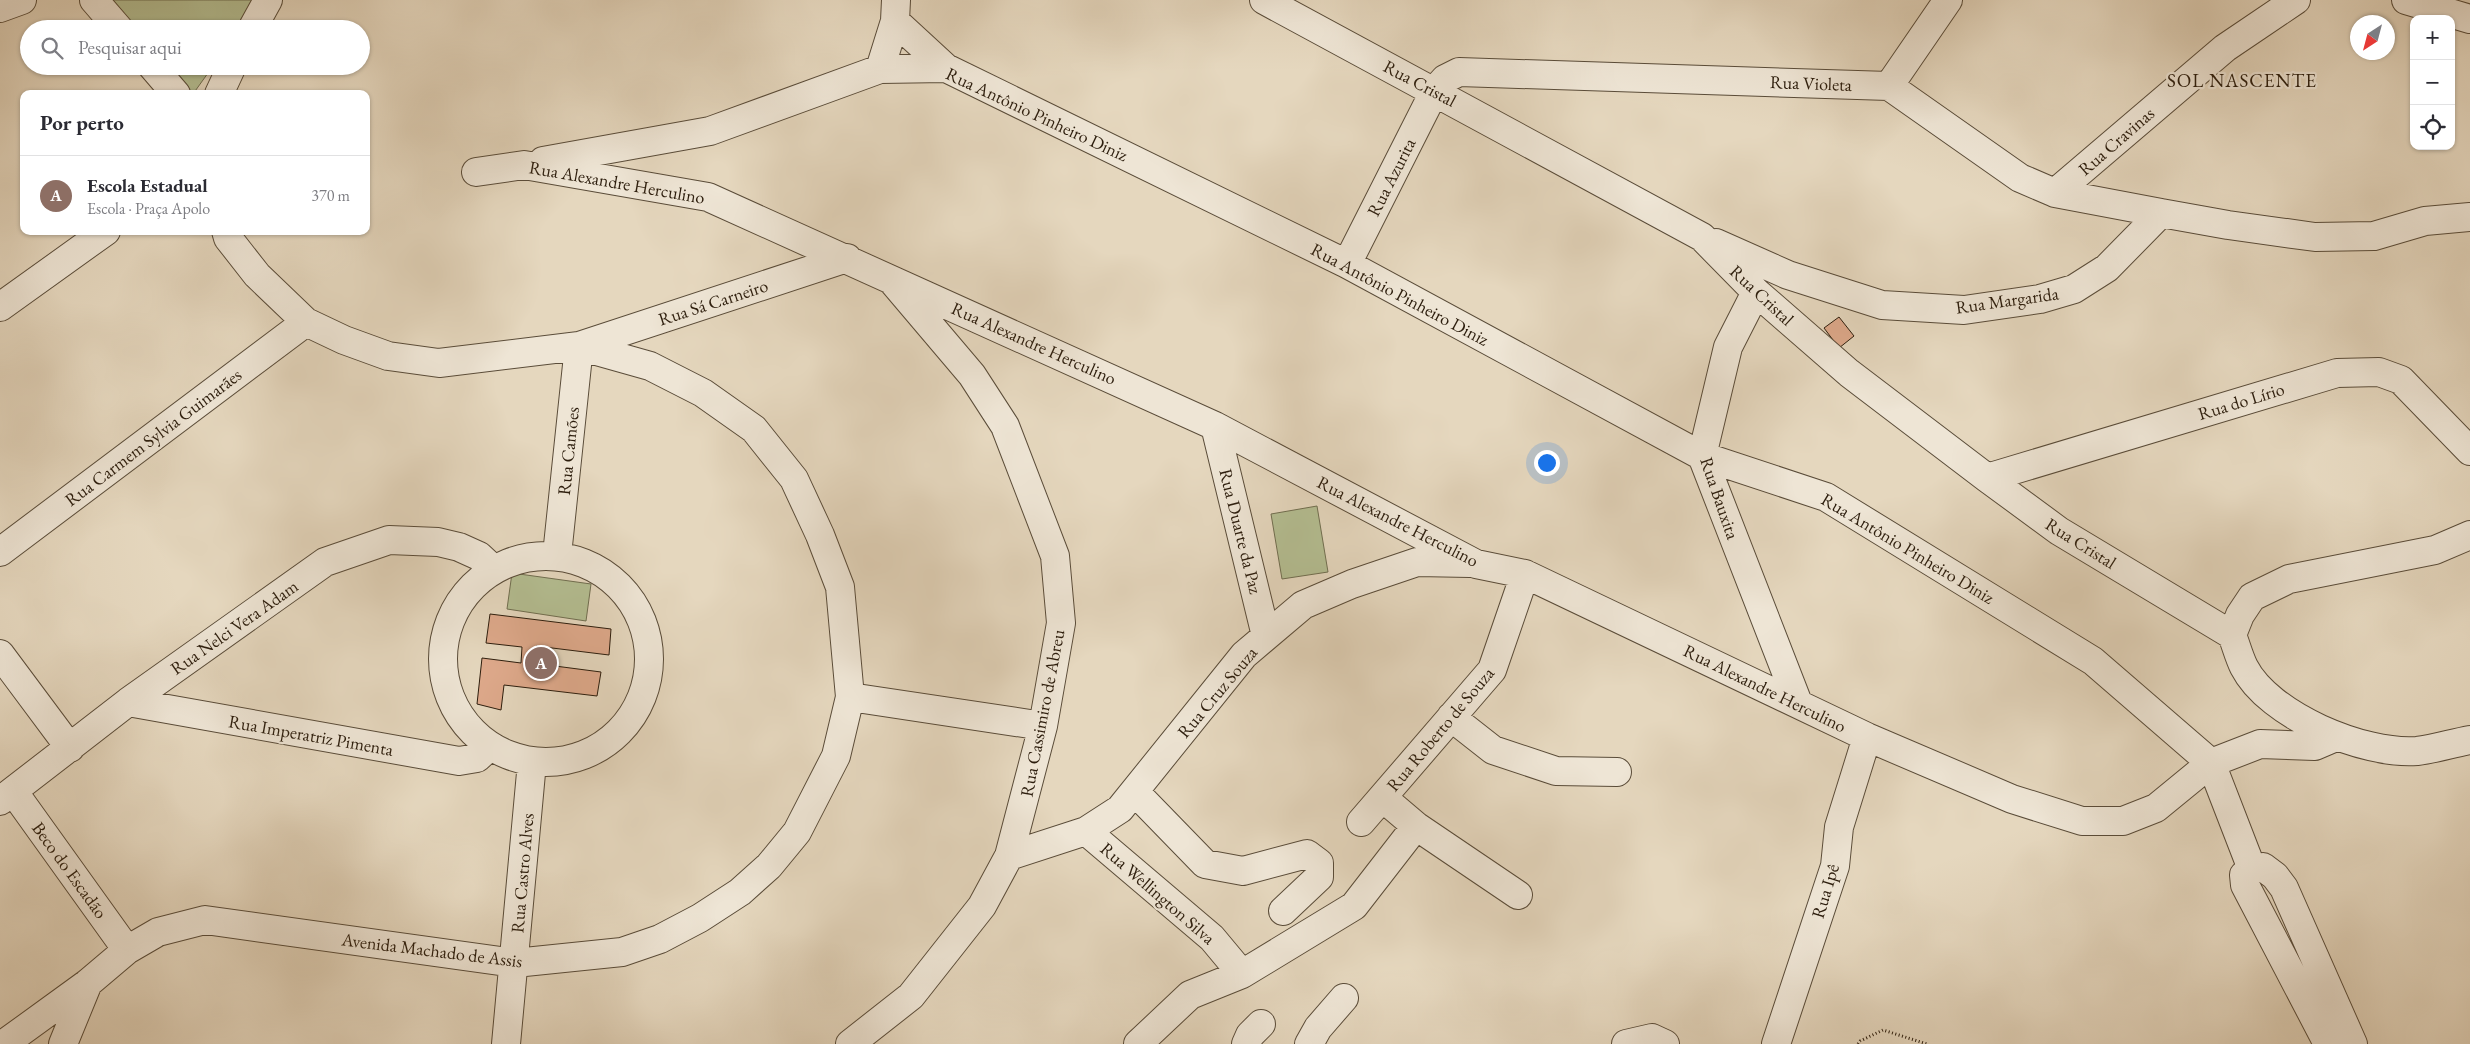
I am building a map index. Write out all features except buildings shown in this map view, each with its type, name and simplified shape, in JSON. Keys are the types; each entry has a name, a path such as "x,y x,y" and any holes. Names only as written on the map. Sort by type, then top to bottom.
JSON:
{"street":[{"path":"0,8 22,0"},
{"path":"94,0 111,20"},
{"path":"257,20 268,0"},
{"name":"Rua Cristal","path":"1264,0 1434,90 1702,237 1756,292 1849,372 1987,478 2059,531 2232,635"},
{"path":"1948,0 1889,86 2020,178 2055,193 2228,225 2315,237 2374,236 2425,221 2470,217"},
{"name":"Rua Cravinas","path":"2055,193 2225,48 2296,0"},
{"path":"2406,0 2470,20"},
{"path":"895,10 946,68"},
{"path":"880,69 895,10"},
{"name":"Rua Antônio Pinheiro Diniz","path":"524,165 710,131 880,69 946,68 1346,264 1702,456 1826,497 2093,660 2211,762"},
{"name":"Rua Violeta","path":"1434,90 1445,79 1460,72 1889,86"},
{"path":"160,75 173,90"},
{"path":"221,90 228,75"},
{"name":"Rua Azurita","path":"1346,264 1434,90"},
{"name":"Rua Alexandre Herculino","path":"476,172 524,165 708,197 847,258 1215,426 1476,564 1525,574 1867,737 2012,799 2082,821 2123,821 2156,808 2211,762 2260,744 2315,746 2336,737"},
{"name":"Rua Margarida","path":"1702,237 1788,275 1882,305 1964,310 2040,299 2074,290 2107,268 2161,213"},
{"path":"0,307 100,235"},
{"name":"Avenida Machado de Assis","path":"4,1044 88,983 127,950 158,932 205,920 515,964 622,952 660,939 700,918 740,892 769,866 797,832 836,756 850,697 840,587 820,536 794,479 754,428 703,393 650,366 580,346 438,363 388,356 344,340 306,322 257,275 227,235"},
{"name":"Rua Sá Carneiro","path":"580,346 847,258"},
{"name":"Rua Cassimiro de Abreu","path":"850,1044 911,996 982,906 1009,856 1043,726 1061,623 1055,556 1005,426 972,375 889,278"},
{"name":"Rua Bauxita","path":"1756,292 1728,347 1702,456 1798,703"},
{"name":"Rua Carmem Sylvia Guimarães","path":"0,552 306,322"},
{"name":"Rua Camões","path":"556,555 580,346"},
{"name":"Rua do Lírio","path":"1987,478 2337,372 2379,372 2401,380 2470,451"},
{"name":"Rua Duarte da Paz","path":"1215,426 1266,636"},
{"path":"2470,535 2435,550 2289,579 2252,596 2240,615 2232,635 2244,668 2271,700 2336,737 2376,749 2417,751 2470,740"},
{"name":"Rua Nelci Vera Adam","path":"6,796 128,702 325,562 390,540 399,540 438,542 459,546 479,556 493,569"},
{"path":"556,555 586,563 612,578 632,600 645,627 650,657 647,686 635,714 616,737 590,753 562,761 532,762 510,756 490,746 464,722 448,691 442,656 448,622 466,592 493,569 524,557 556,555"},
{"name":"Rua Cruz Souza","path":"1009,856 1086,831 1120,809 1244,655 1303,605 1352,584 1417,562 1476,564"},
{"name":"Rua Roberto de Souza","path":"1361,822 1492,670 1525,574"},
{"path":"0,654 70,748"},
{"path":"850,697 1043,726"},
{"name":"Rua Imperatriz Pimenta","path":"128,702 459,761 477,758 490,746"},
{"path":"1451,717 1493,750 1556,771 1617,772"},
{"name":"Rua Ipê","path":"1776,1044 1835,866 1839,827 1867,737"},
{"name":"Rua Castro Alves","path":"506,1044 515,964 532,762"},
{"path":"2211,762 2252,869"},
{"path":"1135,792 1204,864 1243,872 1307,854 1319,863 1319,877 1283,911"},
{"name":"Beco do Escadão","path":"6,796 127,950"},
{"name":"Rua Roberto de Souza","path":"1382,798 1416,826 1518,895"},
{"path":"1138,1044 1190,996 1242,974 1354,906 1416,826"},
{"name":"Rua Wellington Silva","path":"1086,831 1212,938 1242,974"},
{"path":"2328,1044 2245,886 2244,875 2252,869 2262,867 2275,876 2284,888 2353,1044"},
{"name":"Avenida Machado de Assis","path":"63,1044 88,983"},
{"path":"1309,1044 1318,1028 1344,998"},
{"path":"1626,1044 1652,1038 1665,1044"}],"path":[{"path":"1858,1044 1860,1041 1883,1030 1926,1044"}],"green space":[{"path":"112,0 258,0 245,20 127,20"},
{"path":"170,75 207,75 196,90 181,90"},
{"path":"1317,506 1328,572 1282,579 1271,514"},
{"path":"512,573 591,584 586,621 507,609"}],"place":[{"name":"Escola Estadual","path":"541,663"}],"district":[{"name":"SOL NASCENTE","path":"2242,80"}]}
